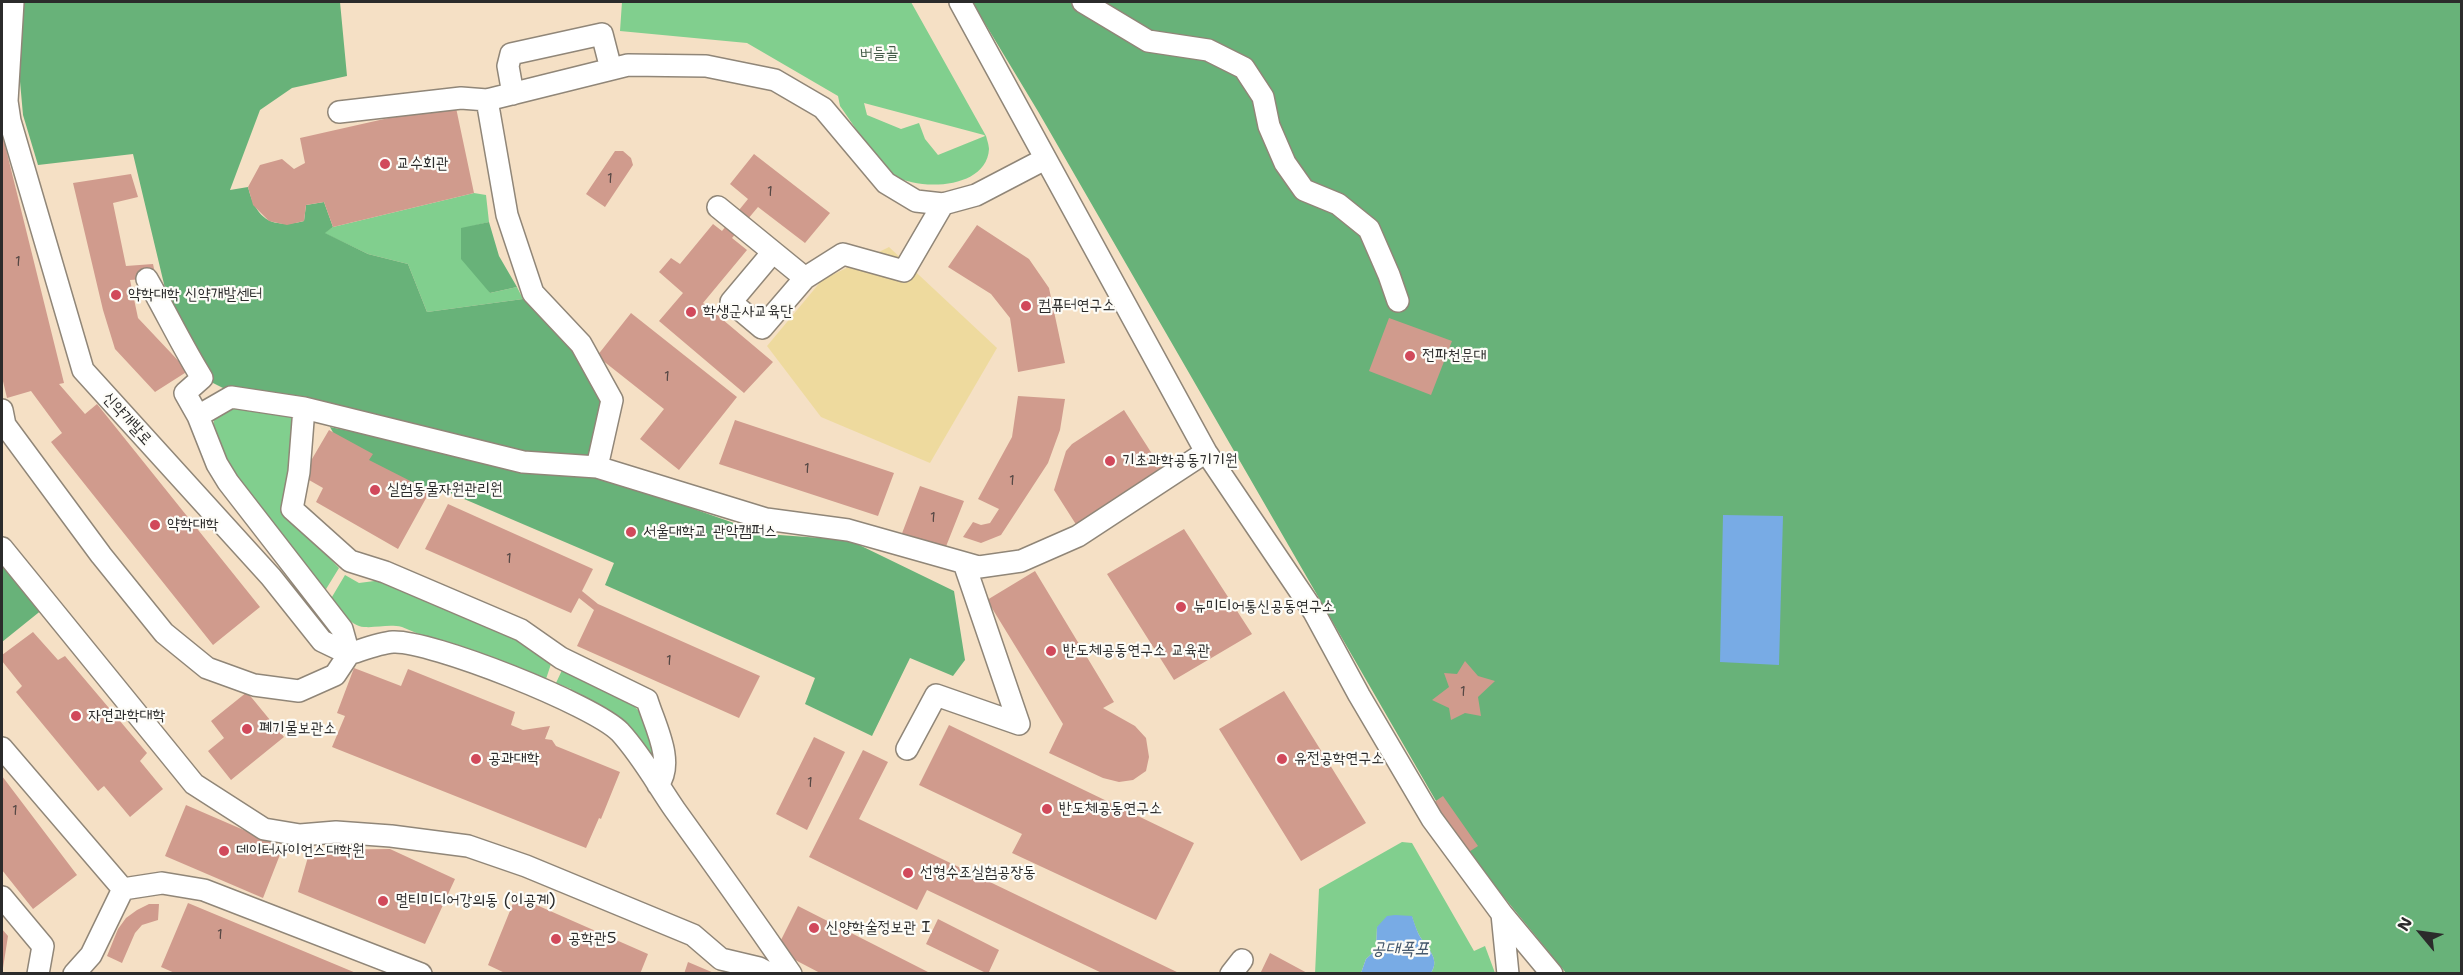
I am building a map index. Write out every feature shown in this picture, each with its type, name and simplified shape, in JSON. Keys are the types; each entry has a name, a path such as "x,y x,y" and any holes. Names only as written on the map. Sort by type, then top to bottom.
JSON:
{"street":[{"name":"신약개발로","path":"13,2 7,101 10,121 83,370 271,578 322,641 349,654"},
{"path":"960,2 1206,452 1314,612 1359,695 1432,819 1502,914 1552,974"},
{"path":"1083,2 1148,41 1208,50 1245,68 1263,97 1269,126 1285,163 1304,190 1338,204 1369,229 1398,301"},
{"path":"513,94 508,66 512,54 602,34 611,69"},
{"path":"339,112 460,98 487,100 628,65 706,66 775,80 823,108 886,183 916,201 944,204 976,195 1045,159"},
{"path":"487,100 507,215 533,293 581,344 612,400 597,467"},
{"path":"773,252 730,302 762,328 805,278 843,254 904,271 944,204"},
{"path":"718,207 805,278"},
{"path":"147,279 202,378 185,393 198,416 217,464 228,482 342,629 349,654"},
{"path":"198,416 231,398 304,408 523,462 597,467 766,519 848,530 979,567 1021,561 1078,536 1206,452"},
{"path":"304,408 299,472 292,508 350,561 385,572 521,630 561,658 647,700 666,761 664,776 658,785"},
{"path":"2,410 5,425 101,555 164,633 207,668 254,685 299,691 335,675 349,654 393,642 422,646 495,670 597,715 618,730 645,762 658,785 792,974"},
{"path":"2,548 194,784 264,829 300,834 336,832 391,836 468,846 526,866 693,935 721,959 759,968 770,974"},
{"path":"906,749 936,695 1019,724 964,563"},
{"path":"2,748 123,889"},
{"path":"123,889 162,883 204,890 421,974"},
{"path":"74,974 92,955 123,889"},
{"path":"2,897 43,946 38,974"},
{"path":"1502,914 1508,974"}],"green space":[{"path":"24,2 340,2 347,76 292,88 260,110 230,190 248,187 255,207 261,214 267,219 282,224 304,221 306,205 324,202 333,227 325,233 368,254 408,264 427,312 523,299 574,349 604,404 589,456 536,458 231,392 209,381 174,326 133,154 38,165 23,115 19,70"},
{"name":"버들골","path":"622,2 911,2 986,136 989,149 985,162 977,172 951,183 935,185 906,181 895,176 873,154 840,106 838,96 747,43 620,31","holes":["864,103 984,135 938,155 925,139 919,123 901,129 867,115"]},
{"path":"972,2 2461,2 2461,973 1566,973 1462,846 1039,113"},
{"path":"474,193 486,195 489,222 461,229 490,293 517,287 523,299 427,312 408,264 368,254 324,233 333,227"},
{"path":"489,222 499,256 517,287 490,293 461,259 461,228"},
{"path":"240,406 294,411 294,471 281,507 339,568 323,594 230,472 213,428 214,420 225,410"},
{"path":"330,427 524,467 592,473 765,534 849,540 954,591 965,660 953,676 910,658 872,736 805,704 815,678 605,585 614,563 436,487 432,495 346,456"},
{"path":"2,562 43,609 2,642"},
{"path":"345,575 359,583 382,580 522,640 552,661 546,679 533,673 529,680 402,627 364,627 354,624 329,602"},
{"path":"563,668 630,702 640,712 660,768 569,695 571,689 556,683"},
{"path":"1402,842 1412,843 1474,951 1485,946 1495,973 1431,973 1434,968 1433,958 1419,935 1412,917 1377,927 1376,950 1366,959 1361,973 1315,974 1319,889"}],"sand":[{"path":"889,247 997,348 930,463 821,417 767,346 822,280"}],"water":[{"path":"1723,515 1783,516 1779,665 1720,662"},
{"name":"공대폭포","path":"1387,916 1412,916 1419,935 1433,958 1434,968 1431,973 1361,973 1366,959 1376,950 1377,927"}],"building":[{"name":"교수회관","path":"455,103 474,193 333,227 324,202 306,205 304,221 287,225 269,221 253,205 248,187 260,165 282,159 294,169 305,163 300,138"},
{"name":"약학대학","path":"2,133 64,383 59,384 85,414 97,404 260,607 213,645 51,442 62,433 31,391 7,398 2,377"},
{"path":"615,151 623,151 631,158 633,165 605,207 586,194"},
{"name":"학생군사교육단","path":"754,154 830,213 805,243 758,207 732,238 747,250 703,303 773,362 744,393 659,321 683,293 659,272 671,258 680,264 713,224 722,231 748,199 730,184"},
{"name":"약학대학 신약개발센터","path":"131,174 138,197 113,203 126,266 153,264 156,278 130,280 138,318 188,371 155,392 115,349 103,310 73,183"},
{"name":"컴퓨터연구소","path":"977,225 1029,259 1049,288 1065,363 1018,372 1010,318 991,294 948,267"},
{"path":"631,313 737,397 679,470 640,439 664,409 597,356"},
{"name":"전파천문대","path":"1389,318 1452,341 1431,395 1369,371"},
{"path":"1018,396 1065,399 1060,430 1048,463 1001,535 981,543 963,537 973,522 981,525 990,523 999,509 978,499 1012,437"},
{"name":"기초과학공동기기원","path":"1124,410 1163,471 1077,526 1054,490 1066,451 1072,444"},
{"path":"735,420 894,473 878,516 719,464"},
{"name":"실험동물자원관리원","path":"329,430 373,454 369,460 430,491 398,549 316,502 323,488 302,476"},
{"path":"920,486 964,501 945,549 901,536"},
{"path":"448,504 593,569 582,591 598,604 760,676 739,718 577,646 594,610 579,598 571,613 425,549"},
{"name":"뉴미디어통신공동연구소","path":"1184,529 1252,634 1174,680 1107,574"},
{"name":"반도체공동연구소 교육관","path":"1035,571 1114,702 1103,708 1135,726 1146,738 1149,757 1146,771 1133,780 1119,782 1103,778 1049,753 1063,724 987,600"},
{"name":"자연과학대학","path":"33,632 58,660 65,656 147,753 140,761 163,789 130,817 104,786 98,791 16,692 22,686 2,661 2,655"},
{"path":"1465,661 1478,676 1495,681 1478,697 1481,716 1465,713 1451,720 1449,708 1432,700 1449,687 1444,673 1457,674"},
{"name":"공과대학","path":"354,668 401,686 408,669 515,712 511,725 523,730 550,726 545,739 552,740 556,746 620,772 601,819 599,818 586,848 332,747 345,716 337,713"},
{"name":"유전공학연구소","path":"1284,691 1366,823 1301,861 1219,729"},
{"name":"폐기물보관소","path":"247,692 284,737 231,780 208,751 224,738 211,721"},
{"name":"반도체공동연구소","path":"949,725 1194,843 1156,920 1012,853 1022,834 919,785"},
{"path":"814,737 845,752 807,830 776,814"},
{"name":"선형수조실험공장동","path":"863,750 888,762 859,819 1181,974 1104,974 927,890 917,910 809,857"},
{"path":"2,776 77,875 33,909 2,870"},
{"path":"1443,796 1478,846 1461,857 1427,807"},
{"name":"데이터사이언스대학원","path":"186,805 283,847 263,898 165,856"},
{"name":"멀티미디어강의동 (이공계)","path":"390,849 455,879 425,944 298,892 310,850"},
{"name":"공학관5","path":"516,896 648,954 640,974 507,974 488,965"},
{"path":"188,903 356,974 177,974 161,967"},
{"path":"149,904 159,904 158,920 142,925 135,933 122,963 107,956 118,929 126,918"},
{"name":"신양학술정보관 I","path":"798,906 928,972 927,974 822,974 776,950"},
{"path":"938,919 999,950 988,974 926,944"},
{"path":"2,929 8,936 3,968 2,967"},
{"path":"1270,953 1309,974 1260,974"},
{"path":"688,962 714,973 714,974 684,974"}],"place":[{"name":"교수회관","path":"385,164"},
{"name":"약학대학 신약개발센터","path":"116,295"},
{"name":"컴퓨터연구소","path":"1026,306"},
{"name":"학생군사교육단","path":"691,312"},
{"name":"전파천문대","path":"1410,356"},
{"name":"기초과학공동기기원","path":"1110,461"},
{"name":"실험동물자원관리원","path":"375,490"},
{"name":"약학대학","path":"155,525"},
{"name":"서울대학교 관악캠퍼스","path":"631,532"},
{"name":"뉴미디어통신공동연구소","path":"1181,607"},
{"name":"반도체공동연구소 교육관","path":"1051,651"},
{"name":"자연과학대학","path":"76,716"},
{"name":"폐기물보관소","path":"247,729"},
{"name":"공과대학","path":"476,759"},
{"name":"유전공학연구소","path":"1282,759"},
{"name":"반도체공동연구소","path":"1047,809"},
{"name":"데이터사이언스대학원","path":"224,851"},
{"name":"선형수조실험공장동","path":"908,873"},
{"name":"멀티미디어강의동 (이공계)","path":"383,901"},
{"name":"신양학술정보관 I","path":"814,928"},
{"name":"공학관5","path":"556,939"}]}
